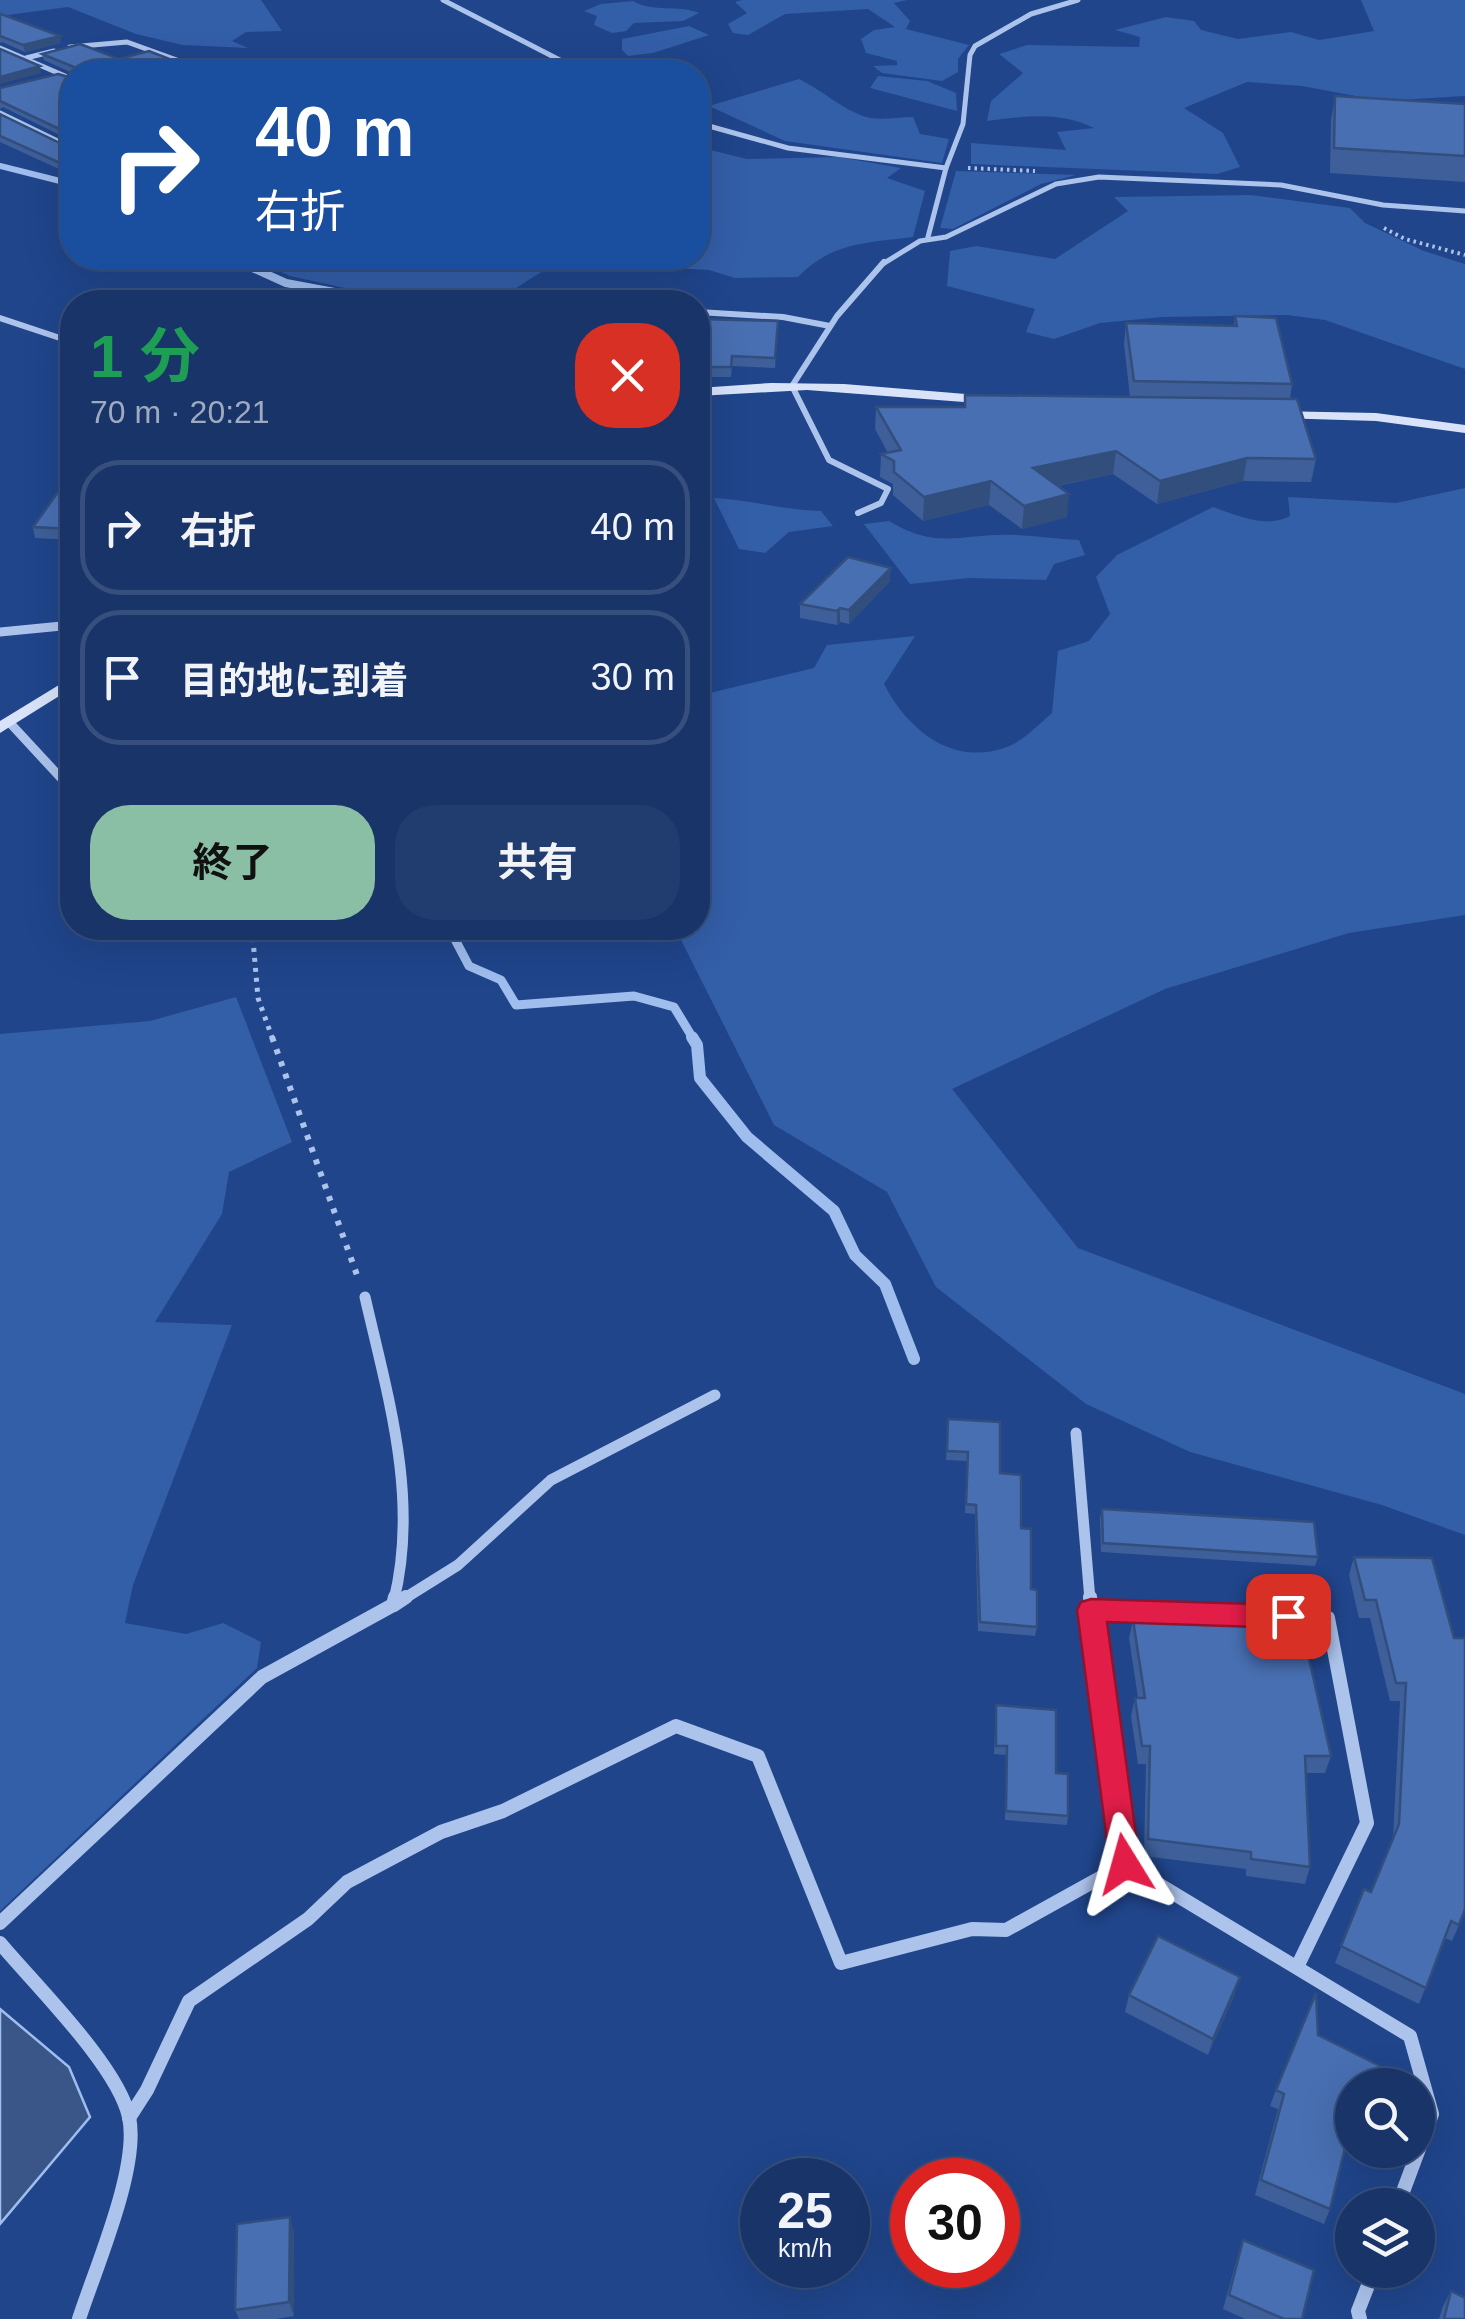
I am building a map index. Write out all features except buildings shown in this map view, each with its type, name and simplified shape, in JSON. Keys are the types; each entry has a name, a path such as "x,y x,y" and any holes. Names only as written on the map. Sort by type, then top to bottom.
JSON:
{"street":[{"path":"443,0 560,60"},
{"path":"928,237 946,168 963,124 970,55 976,46 1030,14 1078,0"},
{"path":"26,58 105,38 129,40 180,60"},
{"path":"0,48 60,74"},
{"path":"46,78 60,74"},
{"path":"0,114 60,142"},
{"path":"710,127 799,148 946,168"},
{"path":"792,386 869,272 928,237 946,237 1056,184 1076,179 1281,185 1383,205 1465,211"},
{"path":"710,313 783,316 830,326"},
{"path":"0,318 60,338"},
{"path":"792,386 829,460 888,489 881,504 858,514"},
{"path":"710,391 792,386 876,388 1005,401"},
{"path":"1259,413 1376,416 1465,428"},
{"path":"0,632 60,626"},
{"path":"60,690 5,726 60,779"},
{"path":"364,1297 400,1462 405,1570 393,1605"},
{"path":"0,1923 262,1677 458,1566 551,1480 715,1395"},
{"path":"1076,1433 1091,1610 1125,1864"},
{"path":"1091,1610 1328,1618 1367,1823 1298,1965"},
{"path":"129,2118 147,2090 189,2001 308,1920 347,1882 441,1832 503,1811 676,1726 758,1756 841,1963 972,1929 1006,1930 1125,1864"},
{"path":"1125,1864 1410,2036 1432,2114 1404,2188"},
{"path":"0,1944 114,2084 129,2118 128,2158 78,2319"},
{"path":"1360,2319 1358,2311 1367,2288"}],"path":[{"path":"946,168 1045,171"},
{"path":"1383,205 1370,220 1406,238 1465,256"},
{"path":"253,940 258,998 289,1076 364,1297"}],"shaded area":[{"path":"0,0 261,0 282,31 246,32 232,41 248,48 183,45 136,34 68,7 0,16"},
{"path":"907,0 894,3 910,21 906,29 969,45 958,59 958,72 942,81 882,73 873,66 897,65 897,61 866,53 861,39 874,30 895,27 868,9 785,14 748,35 733,33 728,24 747,13 735,2"},
{"path":"1361,0 1465,0 1465,96 1382,101 1302,86 1247,82 1184,108 1223,133 1240,167 1217,174 971,164 971,143 1066,150 1057,132 1094,128 1055,117 987,121 991,101 1023,73 999,54 1027,45 1139,47 1140,37 1115,30 1166,17 1194,21 1201,30 1238,39 1291,32 1319,40 1374,31"},
{"path":"633,1 649,7 699,13 683,21 634,23 626,31 612,33 594,25 597,16 584,11 601,4"},
{"path":"689,26 709,35 653,53 628,56 622,50 622,39"},
{"path":"878,76 927,81 956,93 957,111 870,88"},
{"path":"799,79 862,116 913,117 920,134 949,139 942,163 785,141 710,106"},
{"path":"710,150 747,159 839,157 901,168 887,178 925,191 913,237 837,251 798,277 735,278 709,270"},
{"path":"956,171 1076,175 1041,184 953,229 940,228"},
{"path":"1251,195 1350,208 1365,223 1424,251 1465,264 1465,369 1325,320 1287,315 1163,317 1100,323 1054,339 1026,332 1035,309 947,286 950,251 976,246 1055,259 1128,211 1114,197"},
{"path":"277,270 544,270 513,290 354,290"},
{"path":"1465,488 1465,915 1349,933 1165,989 952,1089 1078,1248 1465,1394 1465,1535 1382,1505 1190,1452 1086,1404 936,1287 887,1192 774,1125 681,940 710,940 710,693 814,668 827,645 915,636 884,684 906,716 950,748 987,752 1007,747 1052,713 1058,651 1089,641 1110,614 1096,577 1117,555 1213,507 1271,521 1290,516 1288,497 1396,503"},
{"path":"714,498 821,511 833,526 789,532 765,553 739,549"},
{"path":"889,521 922,536 937,538 1014,535 1079,540 1085,555 1054,564 1046,580 969,578 910,584 864,524"},
{"path":"236,997 292,1142 229,1172 222,1214 155,1322 232,1325 133,1585 125,1623 186,1634 223,1623 261,1642 257,1668 0,1911 0,1034 150,1021"},
{"path":"0,2009 69,2067 90,2117 0,2224"}],"waterway":[{"path":"0,166 60,181"},
{"path":"257,270 286,283 324,290"},
{"path":"455,940 469,966 501,980 516,1005 634,996 674,1007 694,1040"},
{"path":"692,1037 697,1045 700,1078 747,1137 834,1211 855,1255 885,1284 914,1359"}],"route":[{"path":"1125,1864 1091,1610 1288,1616"}]}
